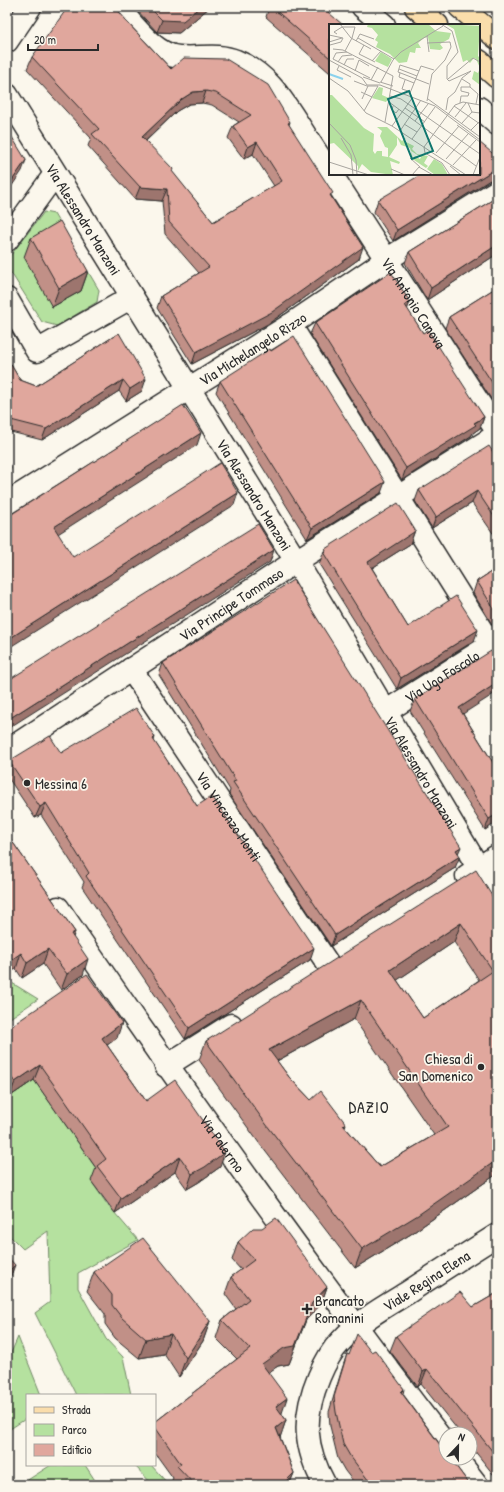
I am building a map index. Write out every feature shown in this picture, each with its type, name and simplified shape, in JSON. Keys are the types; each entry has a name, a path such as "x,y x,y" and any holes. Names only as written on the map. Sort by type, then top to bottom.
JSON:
{"main road":[{"path":"416,7 436,24"},
{"path":"460,7 497,38"},
{"path":"480,62 497,77"}],"street":[{"path":"7,41 30,7"},
{"name":"Via Antonio Canova","path":"117,7 154,46 165,54 179,57 216,56 236,61 251,69 266,81 280,96 329,172"},
{"path":"363,7 383,24"},
{"name":"Via Alessandro Manzoni","path":"7,94 296,561 497,898"},
{"path":"480,109 497,124"},
{"path":"7,240 56,174"},
{"name":"Via Antonio Canova","path":"331,175 497,431"},
{"name":"Via Michelangelo Rizzo","path":"7,503 290,325 386,260 497,191"},
{"path":"7,298 37,351 132,297"},
{"path":"290,325 398,497 495,647"},
{"name":"Via Principe Tommaso","path":"7,751 296,561 497,435"},
{"name":"Via Ugo Foscolo","path":"385,712 495,647"},
{"name":"Via Vincenzo Monti","path":"131,669 335,960 308,977"},
{"path":"452,885 497,856"},
{"name":"Via Palermo","path":"47,893 166,1066 356,1327 438,1435"},
{"path":"166,1066 247,1015"},
{"name":"Viale Regina Elena","path":"326,1485 317,1469 312,1454 308,1430 308,1410 315,1386 327,1360 341,1341 356,1327 497,1235"},
{"path":"462,1466 477,1485"}],"green space":[{"path":"44,212 54,214 99,290 97,302 57,326 42,322 8,268 10,256"},
{"path":"12,983 38,999 7,1020 7,986"},
{"path":"34,1080 100,1174 91,1181 107,1204 138,1240 78,1273 78,1288 106,1339 123,1357 131,1394 76,1394 35,1313 50,1302 48,1231 23,1249 7,1233 7,1094 9,1097"},
{"path":"18,1337 41,1394 26,1394 26,1419 7,1431 7,1362"},
{"path":"49,1466 86,1466 98,1485 20,1485"},
{"path":"135,1466 152,1466 169,1485 153,1485"}],"building":[{"path":"68,7 115,7 126,20 124,19 171,69 184,58 226,59 268,85 290,122 288,123 333,193 330,195 363,247 272,312 196,352 161,296 209,267 169,222 167,189 140,187 92,134 99,129 32,57","holes":["206,91 216,93 251,115 233,126 248,147 257,142 282,181 213,222 172,171 173,169 142,137 182,99 193,92"]},
{"path":"149,7 200,7 183,21 162,20"},
{"path":"272,7 322,7 342,24 329,24 329,57"},
{"path":"7,129 26,160 7,188"},
{"path":"480,143 497,157 497,168 397,230 378,200 420,175 480,175"},
{"path":"497,197 497,245 431,288 409,252"},
{"path":"60,221 88,271 59,288 31,238"},
{"path":"391,272 410,302 405,305 423,333 428,330 484,417 474,423 476,425 406,468 315,323"},
{"path":"497,287 497,390 449,317"},
{"path":"119,333 146,379 130,389 123,380 46,429 7,419 7,358 20,380 36,386"},
{"path":"294,336 385,482 312,528 220,381 270,349 271,351"},
{"path":"183,405 201,433 54,527 73,557 220,463 238,493 7,640 7,517"},
{"path":"489,446 497,458 497,521 477,491 436,517 419,490"},
{"path":"7,461 11,467 7,470"},
{"path":"398,503 415,530 414,532 368,562 408,627 456,596 478,630 401,678 323,552 326,551 325,549"},
{"path":"258,524 274,550 7,720 7,681"},
{"path":"497,568 497,614 477,581"},
{"path":"293,580 461,847 456,850 460,856 335,935 233,782 236,781 163,663"},
{"path":"491,651 497,655 497,683 459,708 497,769 497,814 489,819 415,699"},
{"path":"136,708 155,737 153,739 197,806 212,796 314,948 189,1028 86,876 89,873 46,803 40,807 9,761 50,736 61,753"},
{"path":"7,834 75,932 71,934 88,959 67,974 48,949 27,963 21,953 7,963"},
{"path":"476,870 497,904 497,1160 418,1215 362,1249 266,1124 206,1041","holes":["461,923 493,971 423,1018 390,970","361,1000 448,1127 380,1167 343,1125 346,1124 321,1091 311,1100 289,1077 269,1050"]},
{"path":"87,974 122,1023 102,1038 146,1101 175,1080 225,1152 205,1167 192,1174 180,1157 121,1198 97,1166 106,1159 40,1065 15,1082 7,1072 7,1029"},
{"path":"276,1218 327,1287 312,1303 295,1346 284,1348 262,1364 287,1398 276,1406 286,1420 276,1428 294,1473 282,1485 195,1485 177,1466 181,1464 156,1428 156,1421 250,1349 222,1320 249,1299 231,1277 254,1260 238,1242 253,1228 262,1228"},
{"path":"143,1238 210,1321 186,1358 171,1334 146,1339 122,1318 112,1305 112,1295 94,1272"},
{"path":"7,1256 15,1265 7,1273"},
{"path":"460,1292 473,1307 497,1293 497,1457 478,1433 478,1426 472,1426 427,1369 423,1372 396,1336"},
{"path":"357,1334 371,1352 375,1350 404,1389 401,1392 438,1442 438,1466 456,1466 470,1485 372,1485 350,1456 343,1444 336,1412 334,1397 347,1354 349,1355"}],"place":[{"name":"Messina 6","path":"27,783"},
{"name":"Chiesa di San Domenico","path":"481,1067"},
{"name":"Brancato Romanini","path":"307,1309"}],"district":[{"name":"DAZIO","path":"369,1107"}]}
